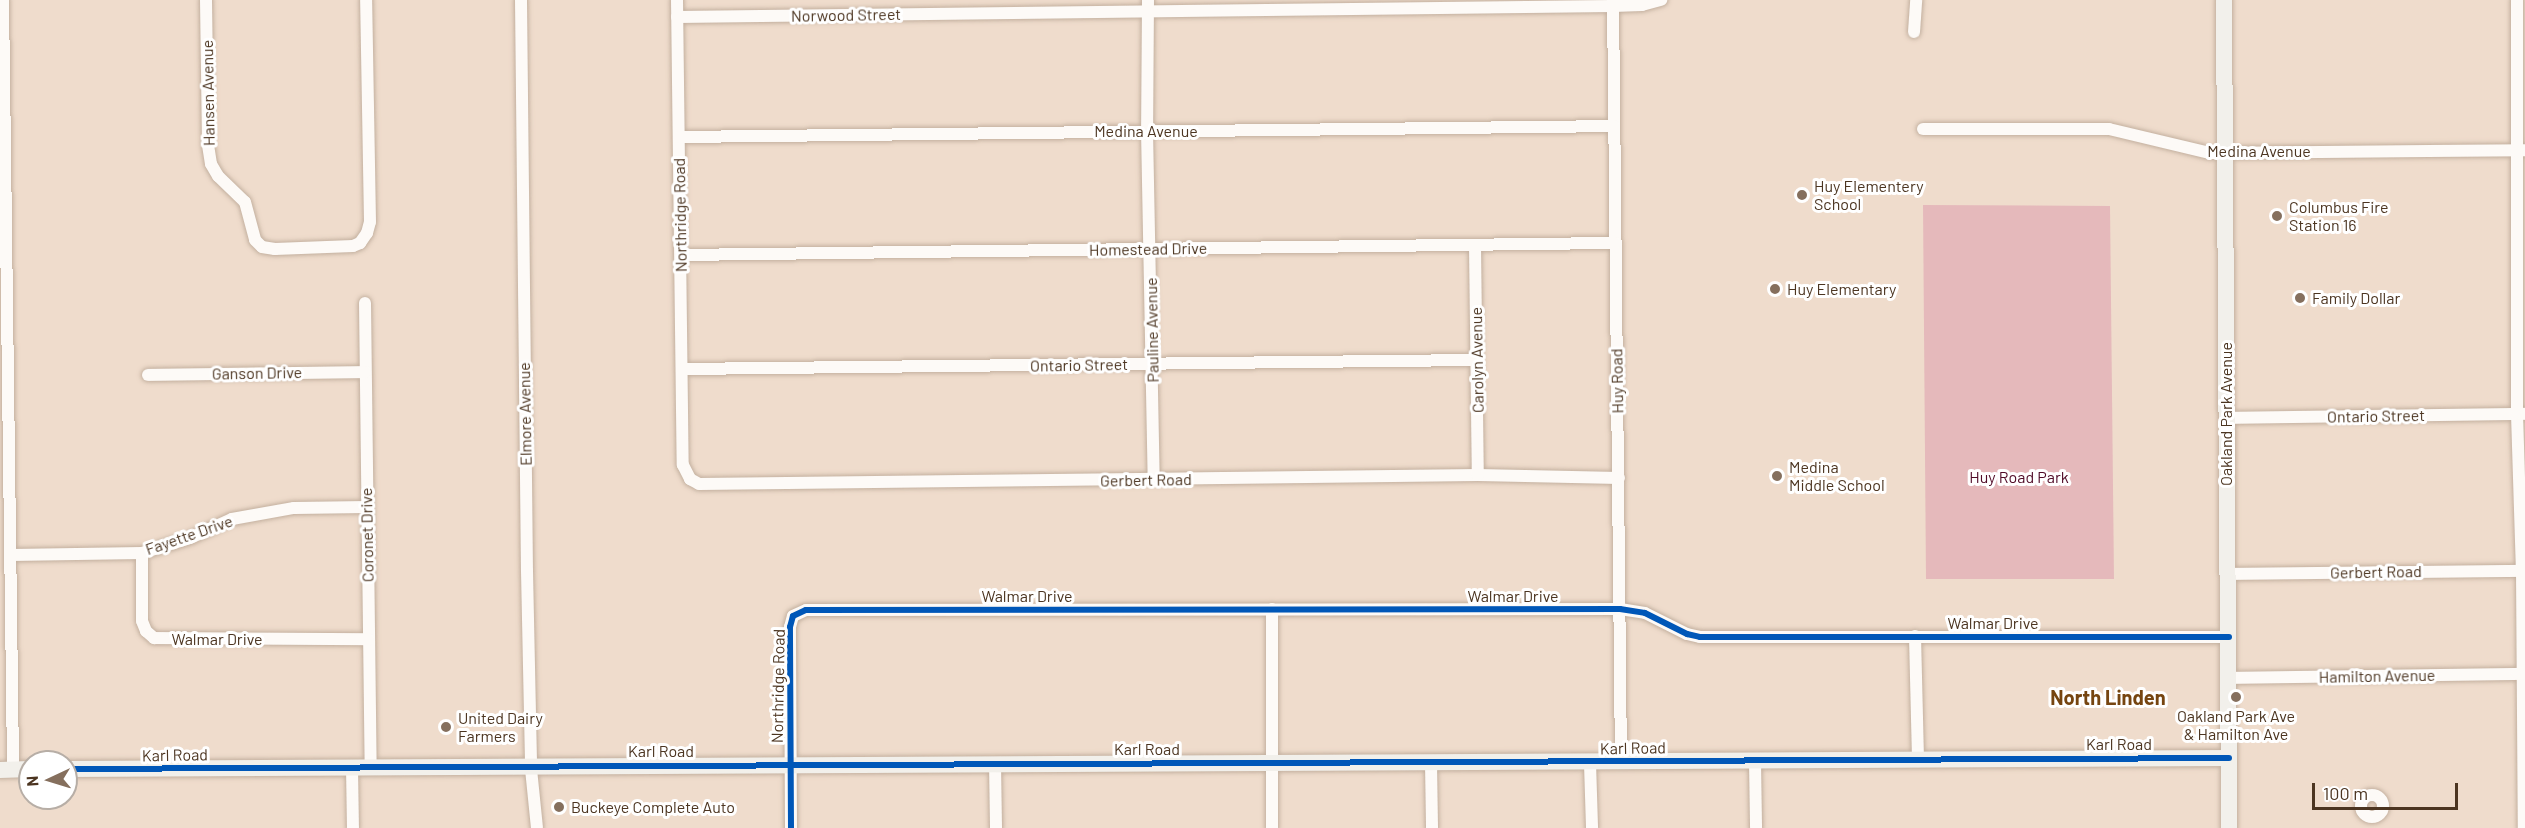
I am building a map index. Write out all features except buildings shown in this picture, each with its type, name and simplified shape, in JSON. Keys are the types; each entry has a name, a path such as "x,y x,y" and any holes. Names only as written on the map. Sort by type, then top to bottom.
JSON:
{"main road":[{"name":"Oakland Park Avenue","path":"2224,0 2229,828"},
{"name":"Karl Road","path":"78,769 2229,758"}],"street":[{"path":"3,0 11,555 6,770"},
{"name":"Hansen Avenue","path":"206,0 208,145 211,164 218,176 245,202 255,240 262,247 275,249 344,248 360,243 367,234 370,222 366,0"},
{"name":"Elmore Avenue","path":"521,0 532,765 537,828"},
{"name":"Northridge Road","path":"677,0 683,465"},
{"name":"Norwood Street","path":"677,17 1148,6 1613,3 1642,5 1661,0"},
{"path":"1914,32 1916,0"},
{"path":"2517,0 2521,150 2524,828"},
{"name":"Huy Road","path":"1613,3 1621,762"},
{"name":"Pauline Avenue","path":"1148,6 1147,130 1154,480"},
{"name":"Medina Avenue","path":"679,137 1614,126"},
{"name":"Medina Avenue","path":"1923,129 2109,129 2211,153 2521,150"},
{"name":"Homestead Drive","path":"681,255 1615,243"},
{"name":"Carolyn Avenue","path":"1475,245 1478,475"},
{"name":"Coronet Drive","path":"365,303 371,767"},
{"name":"Ontario Street","path":"682,369 1476,360"},
{"name":"Ganson Drive","path":"148,375 365,372"},
{"name":"Ontario Street","path":"2226,418 2521,414"},
{"name":"Gerbert Road","path":"683,465 690,479 699,484 710,485 1478,475 1619,478"},
{"name":"Fayette Drive","path":"11,555 141,553 190,538 232,519 294,508 367,507"},
{"name":"Walmar Drive","path":"141,553 142,621 146,631 154,638 368,639"},
{"name":"Gerbert Road","path":"2228,574 2524,571"},
{"path":"1272,609 1272,828"},
{"name":"Walmar Drive","path":"793,616 806,610 1620,609 1645,613 1687,634 1700,637 2229,637"},
{"name":"Northridge Road","path":"791,828 790,627 793,616"},
{"path":"1915,636 1918,760"},
{"name":"Hamilton Avenue","path":"2229,678 2524,674"},
{"path":"1755,761 1756,828"},
{"path":"995,763 996,828"},
{"path":"1431,763 1432,828"},
{"path":"1590,763 1592,828"},
{"path":"352,767 353,828"}],"green space":[{"name":"Huy Road Park","path":"1923,205 2110,206 2114,579 1926,579"}],"cycle path":[{"path":"791,828 790,627 793,616 806,610 1620,609 1645,613 1687,634 1700,637 2229,637"},
{"path":"78,769 2229,758"}],"place":[{"name":"Huy Elementery School","path":"1802,195"},
{"name":"Columbus Fire Station 16","path":"2277,216"},
{"name":"Huy Elementary","path":"1775,289"},
{"name":"Family Dollar","path":"2300,298"},
{"name":"Medina Middle School","path":"1777,476"},
{"name":"Oakland Park Ave & Hamilton Ave","path":"2236,697"},
{"name":"United Dairy Farmers","path":"446,727"},
{"name":"Buckeye Complete Auto","path":"559,807"}],"district":[{"name":"North Linden","path":"2108,697"}]}
